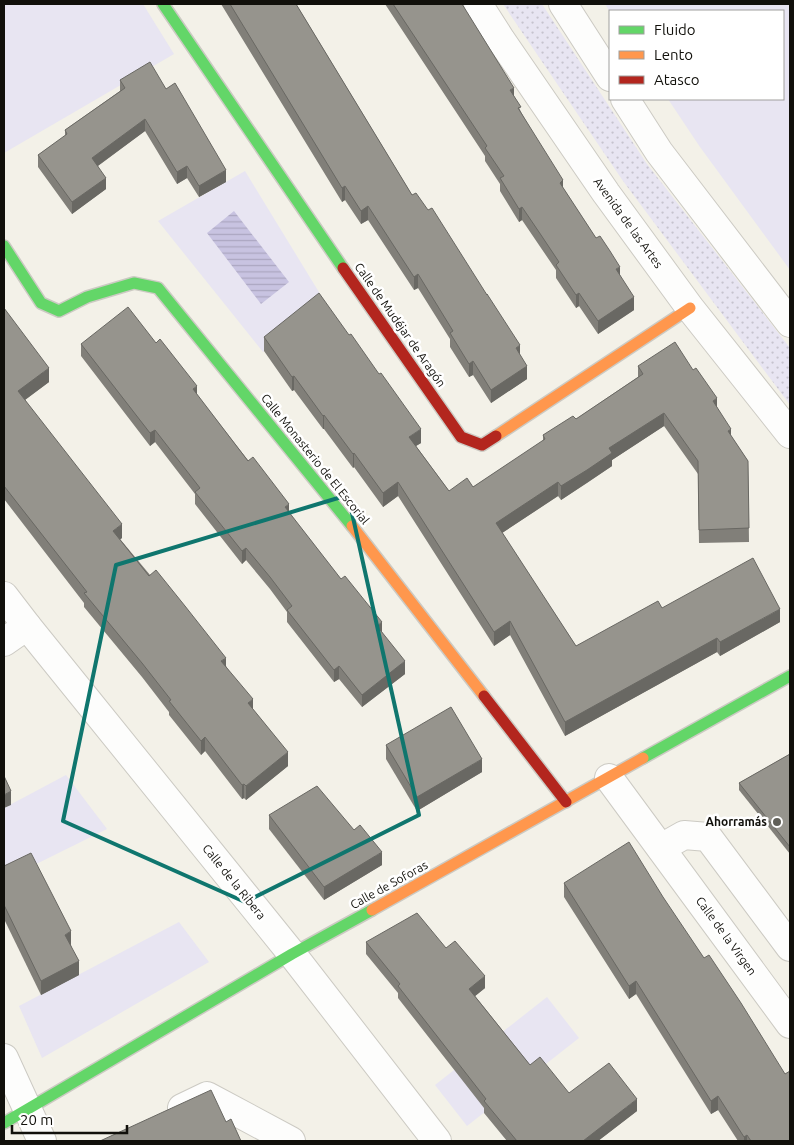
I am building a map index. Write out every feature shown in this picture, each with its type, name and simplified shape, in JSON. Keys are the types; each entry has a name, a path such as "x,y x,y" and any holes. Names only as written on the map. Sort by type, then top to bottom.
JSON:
{"street":[{"name":"Calle de Mudéjar de Aragón","path":"163,4 461,437 482,445 690,308"},
{"name":"Avenida de las Artes","path":"478,4 606,193 690,308 790,434"},
{"path":"563,4 609,74"},
{"path":"626,100 659,152 790,324"},
{"name":"Calle Monasterio de El Escorial","path":"4,246 42,303 59,311 87,297 134,283 158,288 363,540 566,802"},
{"name":"Calle de la Ribera","path":"4,596 292,954 437,1141"},
{"path":"4,642 27,626"},
{"name":"Calle de Soforas","path":"4,1123 292,954 790,676"},
{"name":"Calle de la Virgen","path":"609,778 790,1024"},
{"path":"661,848 684,835 708,837 790,947"},
{"path":"4,1058 42,1141"},
{"path":"163,1116 208,1096 291,1141"}],"highlighted area":[{"path":"348,495 419,815 245,902 63,821 116,565"}],"shaded area":[{"path":"4,4 143,4 174,54 4,153"},
{"path":"503,4 542,4 647,164 790,348 790,405 623,181"},
{"path":"605,4 790,4 790,270 700,147 669,100 784,100 784,10 609,10"},
{"path":"245,171 325,302 263,352 158,221"},
{"path":"234,211 289,282 261,304 207,233"},
{"path":"66,775 107,829 4,880 4,808"},
{"path":"179,922 209,962 42,1058 19,1006"},
{"path":"547,997 579,1038 467,1126 435,1085"}],"building":[{"path":"230,4 296,4 412,195 416,193 428,210 432,208 520,345 516,348 527,366 491,390 473,361 469,364 450,333 453,331 418,274 414,277 368,206 361,211 345,186 342,188"},
{"path":"393,4 462,4 514,88 510,90 521,107 518,108 563,180 560,183 596,238 600,236 610,251 620,267 616,269 634,297 598,321 579,293 576,295 556,265 559,262 522,207 519,209 500,178 504,176 485,148 487,146"},
{"path":"150,62 166,89 175,83 226,170 199,186 187,166 177,172 145,119 92,158 106,178 72,202 38,155 67,134 65,130 125,88 120,80"},
{"path":"319,293 379,374 381,373 421,429 409,437 449,491 467,478 473,487 545,439 543,435 573,416 576,419 643,374 638,366 675,342 693,370 696,368 717,398 713,401 731,429 728,431 748,461 749,528 699,530 698,461 664,413 609,448 612,453 587,470 561,486 558,482 496,523 576,646 658,601 662,608 753,558 780,609 720,642 717,638 565,722 510,621 494,632 398,482 383,493 294,376 292,377 264,337"},
{"path":"128,307 156,343 160,339 197,386 193,389 248,461 253,457 289,504 285,507 341,579 345,576 382,622 377,626 405,661 362,695 339,666 334,670 287,610 292,606 270,577 246,548 242,551 195,492 200,488 155,430 150,433 81,344"},
{"path":"4,308 49,368 18,391 122,524 113,531 149,576 156,570 185,606 226,658 221,661 253,699 248,703 288,752 246,786 242,785 205,737 201,741 142,663 84,593 87,592 4,486"},
{"path":"451,707 482,759 417,797 386,745"},
{"name":"Ahorramás","path":"790,754 790,847 739,783"},
{"path":"4,776 11,791 4,795"},
{"path":"317,786 354,830 360,825 382,852 324,887 269,815"},
{"path":"629,842 704,958 709,955 785,1074 790,1071 790,1141 751,1141 747,1135 744,1137 718,1096 711,1101 636,981 629,986 564,883"},
{"path":"31,853 71,931 65,935 79,961 41,981 4,905 4,866"},
{"path":"417,913 446,948 455,941 485,976 469,989 530,1065 540,1057 569,1093 609,1063 637,1099 583,1141 517,1141 484,1101 486,1099 398,986 400,984 366,942"},
{"path":"211,1090 226,1122 231,1119 241,1141 100,1141"}],"traffic: fast":[{"path":"163,4 343,268"},
{"path":"4,246 41,303 59,311 87,297 134,283 158,288 352,526"},
{"path":"643,758 790,676"},
{"path":"4,1123 292,954 372,910"}],"traffic: slow":[{"path":"496,436 690,308"},
{"path":"352,526 484,696"},
{"path":"372,910 643,758"}],"traffic: jam":[{"path":"343,268 461,437 482,445 496,436"},
{"path":"484,696 566,802"}],"place":[{"name":"Ahorramás","path":"777,822"}]}
